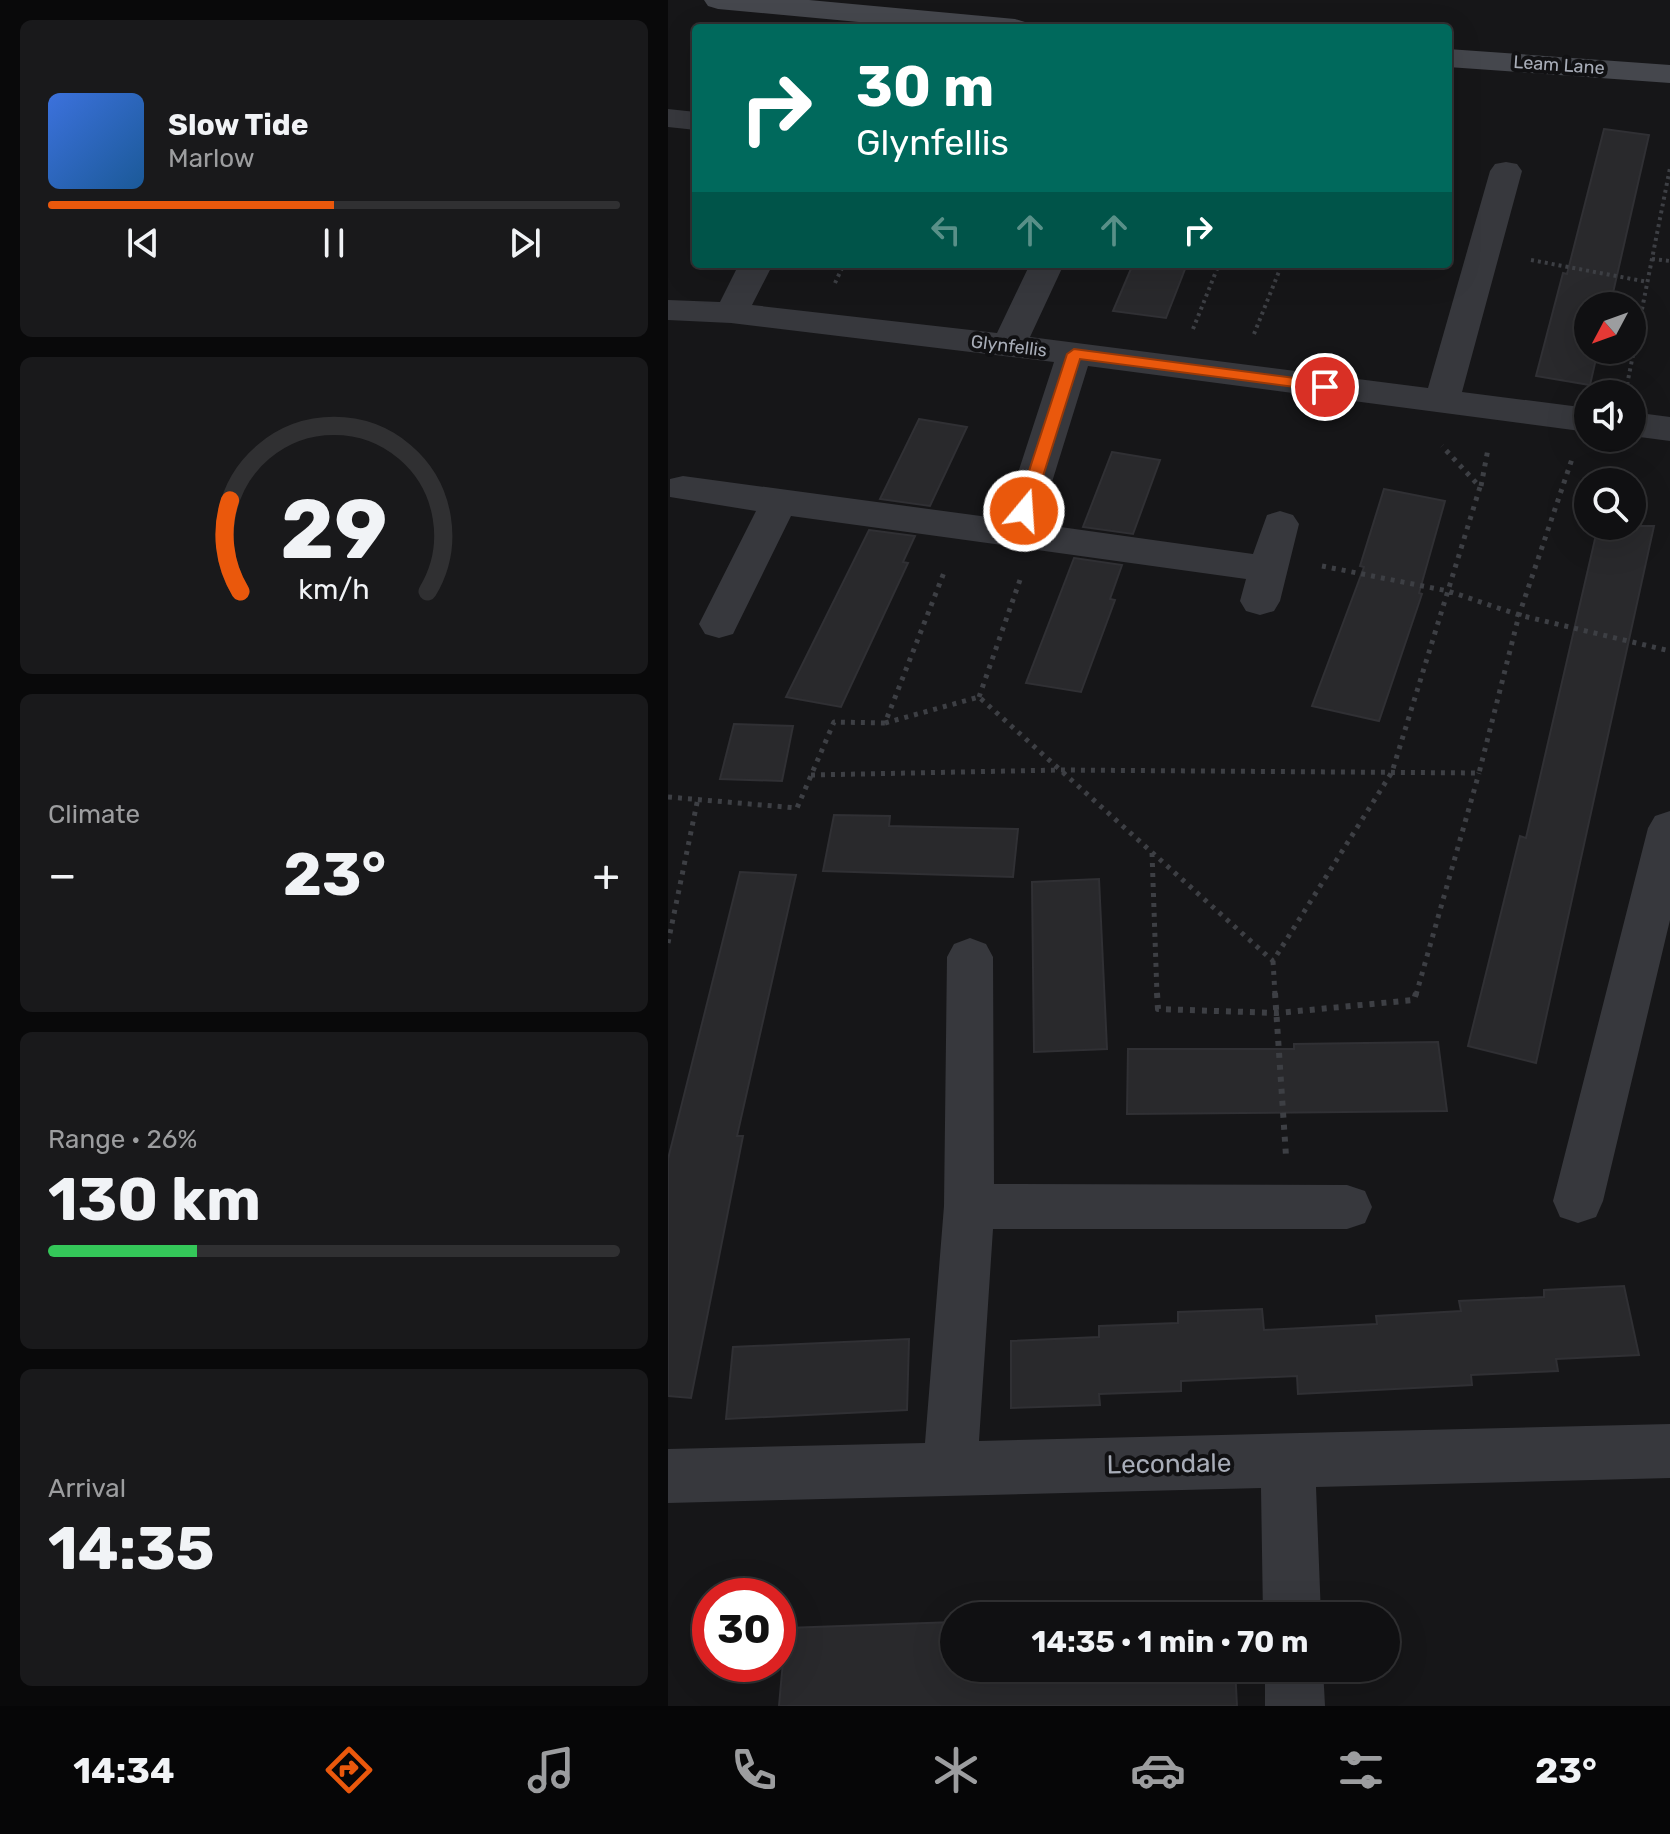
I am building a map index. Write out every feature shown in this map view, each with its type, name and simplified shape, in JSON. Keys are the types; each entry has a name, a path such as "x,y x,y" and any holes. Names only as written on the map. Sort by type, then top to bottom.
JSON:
{"main road":[{"path":"718,0 909,24"},
{"name":"Leam Lane","path":"1452,58 1670,74"}],"street":[{"path":"668,118 692,121"},
{"path":"1442,402 1506,171"},
{"path":"731,313 754,268"},
{"path":"1009,345 1045,268"},
{"name":"Glynfellis","path":"668,310 731,313 1009,345 1442,402 1574,432"},
{"path":"1025,538 1074,354"},
{"path":"1646,426 1670,429"},
{"path":"683,488 1025,538 1270,563"},
{"path":"719,624 779,502"},
{"path":"1578,1201 1670,828"},
{"path":"950,1470 969,1206 970,957"},
{"path":"969,1206 1347,1207"},
{"name":"Lecondale","path":"668,1476 1670,1451"},
{"path":"1288,1462 1292,1602"},
{"path":"1294,1682 1295,1706"}],"path":[{"path":"1628,380 1670,168"},
{"path":"1518,257 1648,282"},
{"path":"1652,259 1670,261"},
{"path":"1178,367 1217,268"},
{"path":"1237,375 1280,268"},
{"path":"1290,1206 1273,961 1392,772 1480,487 1430,433 1442,402"},
{"path":"1152,853 1158,1009 1277,1013 1414,1000 1479,773 1519,615 1576,452"},
{"path":"885,723 961,529"},
{"path":"979,697 1025,538"},
{"path":"1270,563 1448,591 1519,615 1670,651"},
{"path":"668,797 797,808 834,722 885,723 979,697"},
{"path":"979,697 1273,961"},
{"path":"811,775 1060,770 1479,773"},
{"path":"668,943 698,798"}],"building":[{"path":"1604,129 1649,135 1613,292 1574,292 1574,364 1595,364 1591,380 1574,382 1536,376 1563,273 1567,274"},
{"path":"1131,268 1185,268 1166,318 1113,311"},
{"path":"919,419 967,427 930,506 880,499"},
{"path":"1112,452 1160,460 1133,534 1083,527"},
{"path":"1384,489 1445,501 1419,593 1422,594 1379,721 1312,706 1364,567 1360,566"},
{"path":"1646,526 1654,526 1536,1063 1468,1046 1520,836 1526,838 1595,540 1646,540"},
{"path":"869,530 915,536 903,562 908,563 841,707 786,697"},
{"path":"1074,558 1122,565 1110,599 1115,600 1081,692 1026,683"},
{"path":"734,724 793,726 782,781 720,779"},
{"path":"834,815 890,816 889,826 1018,829 1013,877 823,871"},
{"path":"740,872 796,875 737,1136 743,1136 691,1398 668,1396 668,1159"},
{"path":"1099,879 1107,1049 1034,1052 1032,882"},
{"path":"1438,1042 1447,1111 1127,1114 1128,1049 1294,1049 1294,1044"},
{"path":"1624,1286 1639,1355 1556,1359 1558,1371 1471,1375 1472,1385 1298,1394 1297,1376 1181,1381 1181,1391 1099,1394 1100,1405 1011,1408 1011,1341 1099,1337 1099,1326 1178,1323 1178,1312 1262,1309 1264,1330 1377,1324 1376,1316 1461,1311 1459,1301 1544,1297 1544,1290"},
{"path":"909,1339 907,1410 726,1419 733,1347"},
{"path":"940,1622 940,1682 1236,1682 1237,1706 779,1706 781,1682 796,1682 796,1628"}],"route":[{"path":"1024,511 1074,354 1325,387"}]}
